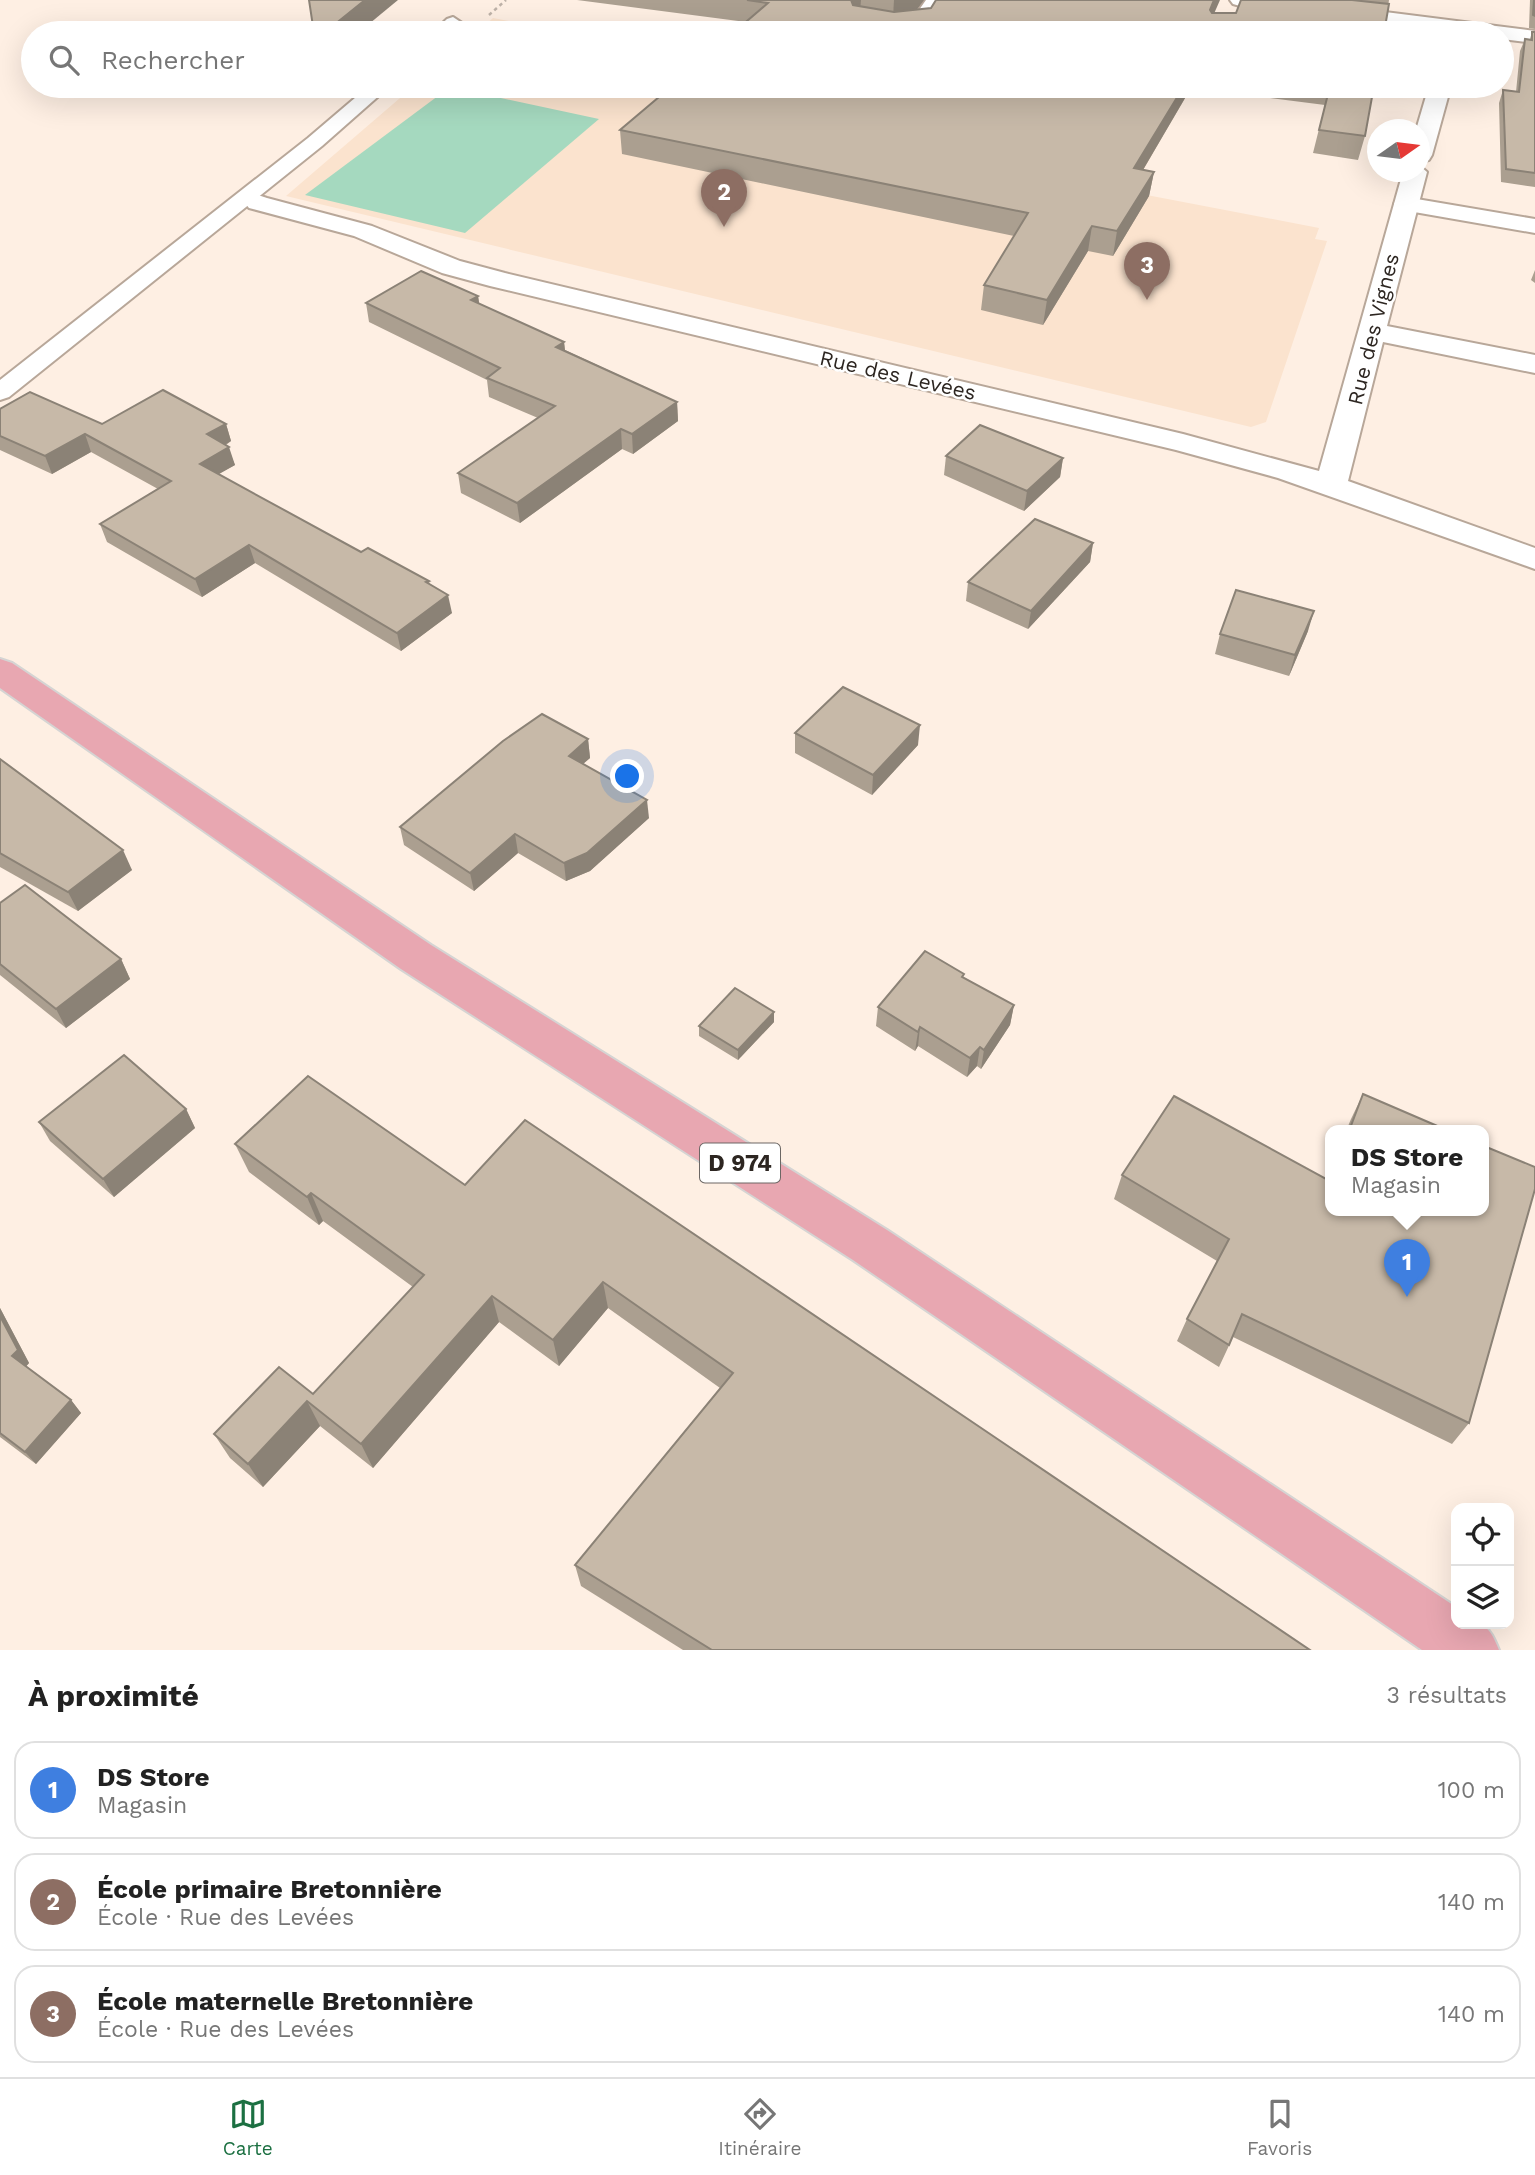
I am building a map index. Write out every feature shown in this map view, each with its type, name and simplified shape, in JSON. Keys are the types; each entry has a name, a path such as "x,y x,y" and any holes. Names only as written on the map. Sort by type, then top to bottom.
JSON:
{"main road":[{"name":"D 974","path":"0,671 416,957 870,1245 1471,1650"}],"street":[{"path":"921,21 936,0"},
{"path":"1239,2 1438,21"},
{"path":"1514,33 1535,37"},
{"path":"1430,119 1436,98"},
{"name":"Rue des Vignes","path":"1331,485 1412,182"},
{"name":"Rue des Levées","path":"258,203 363,231 451,267 499,280 1289,471 1535,559"},
{"path":"1374,332 1535,365"}],"lane":[{"path":"0,392 366,98"},
{"path":"1405,204 1535,226"}],"shaded area":[{"path":"400,98 920,98 1159,142 1131,192 1319,228 1315,239 1327,241 1266,422 1251,427 286,196"}],"green space":[{"path":"435,98 501,98 599,119 465,233 305,195"}],"building":[{"path":"309,0 365,0 339,21 312,21"},
{"path":"747,0 851,0 853,5 894,12 931,8 936,0 1214,0 1210,10 1212,13 1236,13 1241,0 1352,0 1389,4 1386,21 747,21 768,3"},
{"path":"1532,32 1535,32 1535,173 1506,169 1503,98 1514,98 1514,91 1519,92 1525,39 1532,40"},
{"path":"658,98 1177,98 1134,168 1154,172 1117,231 1092,226 1047,300 984,285 1028,213 620,130"},
{"path":"1327,98 1372,98 1365,136 1319,130"},
{"path":"421,271 478,296 471,300 564,342 556,347 677,402 632,434 621,429 517,503 458,473 555,406 487,378 500,368 366,303"},
{"path":"163,390 226,424 207,434 229,447 200,464 361,552 368,548 429,581 426,582 448,595 397,633 249,545 195,579 100,524 171,481 85,434 45,456 0,436 0,409 30,392 102,424"},
{"path":"980,425 1063,458 1027,491 946,456"},
{"path":"1035,519 1093,543 1031,611 968,582"},
{"path":"1236,590 1314,611 1295,655 1220,634"},
{"path":"843,687 920,725 873,775 795,733"},
{"path":"542,714 588,739 569,756 647,800 587,853 564,863 515,834 470,873 400,827 503,741"},
{"path":"0,759 123,850 68,892 0,853"},
{"path":"25,885 121,959 56,1009 0,964 0,903"},
{"path":"925,951 964,974 962,977 1014,1005 984,1050 980,1047 970,1058 920,1027 918,1032 878,1007"},
{"path":"735,988 774,1012 738,1050 699,1026"},
{"path":"124,1055 186,1109 103,1179 39,1122"},
{"path":"308,1076 465,1185 525,1120 1310,1650 712,1650 575,1565 733,1373 603,1282 553,1340 492,1296 361,1444 307,1401 248,1464 214,1434 279,1367 313,1394 424,1275 311,1193 307,1197 235,1144"},
{"path":"1363,1094 1435,1125 1351,1125"},
{"path":"1174,1096 1325,1178 1325,1216 1489,1216 1489,1148 1535,1167 1535,1189 1469,1423 1242,1314 1229,1345 1187,1319 1229,1239 1122,1175"},
{"path":"0,1316 18,1350 12,1356 71,1400 25,1452 0,1433"}],"place":[{"name":"École primaire Bretonnière","path":"724,227"},
{"name":"École maternelle Bretonnière","path":"1147,300"},
{"name":"DS Store","path":"1407,1297"}]}
